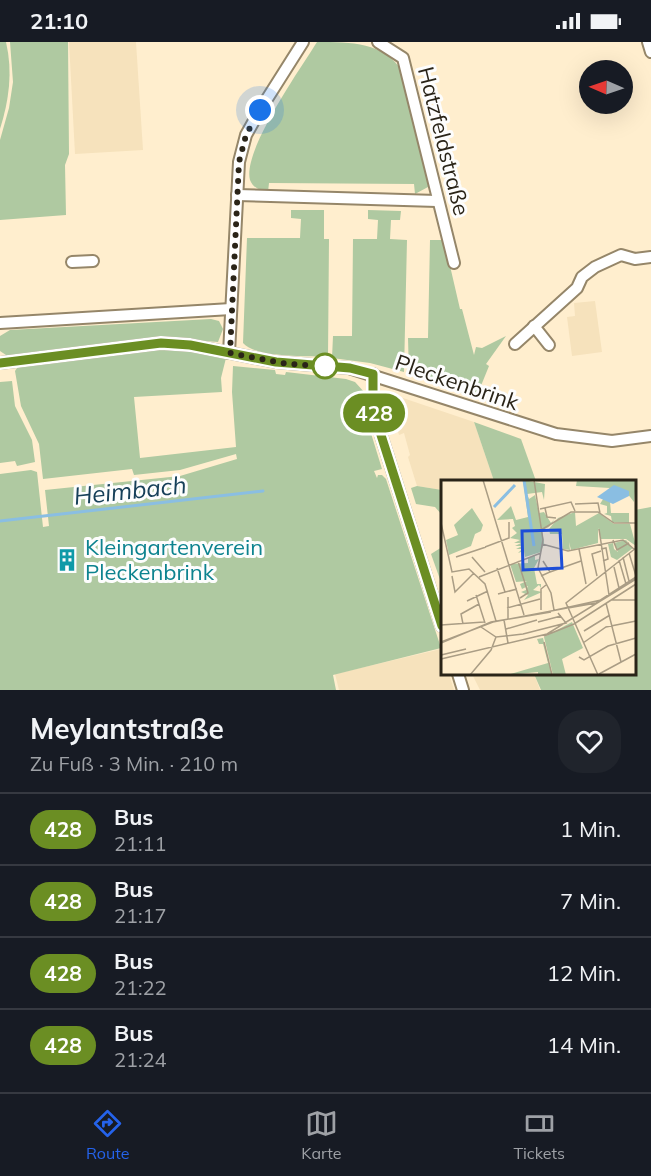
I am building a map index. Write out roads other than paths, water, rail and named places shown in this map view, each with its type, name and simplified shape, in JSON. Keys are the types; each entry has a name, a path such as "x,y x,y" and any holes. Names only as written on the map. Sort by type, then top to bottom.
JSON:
{"street":[{"path":"230,353 239,162 246,135 303,42"},
{"name":"Hatzfeldstraße","path":"378,42 403,58 453,263"},
{"path":"648,42 651,52"},
{"path":"237,195 438,201"},
{"path":"514,344 567,298 577,288 582,277 595,267 621,255 635,259 651,257"},
{"path":"72,262 93,261"},
{"path":"0,323 231,309"},
{"path":"534,326 549,345"},
{"name":"Pleckenbrink","path":"0,363 161,343 190,345 288,364 350,368 556,434 612,441 651,436"},
{"path":"373,374 373,410 441,623"},
{"path":"458,675 463,690"}],"waterway":[{"name":"Heimbach","path":"0,521 263,491"}],"place":[{"name":"Kleingartenverein Pleckenbrink","path":"67,560"}]}
